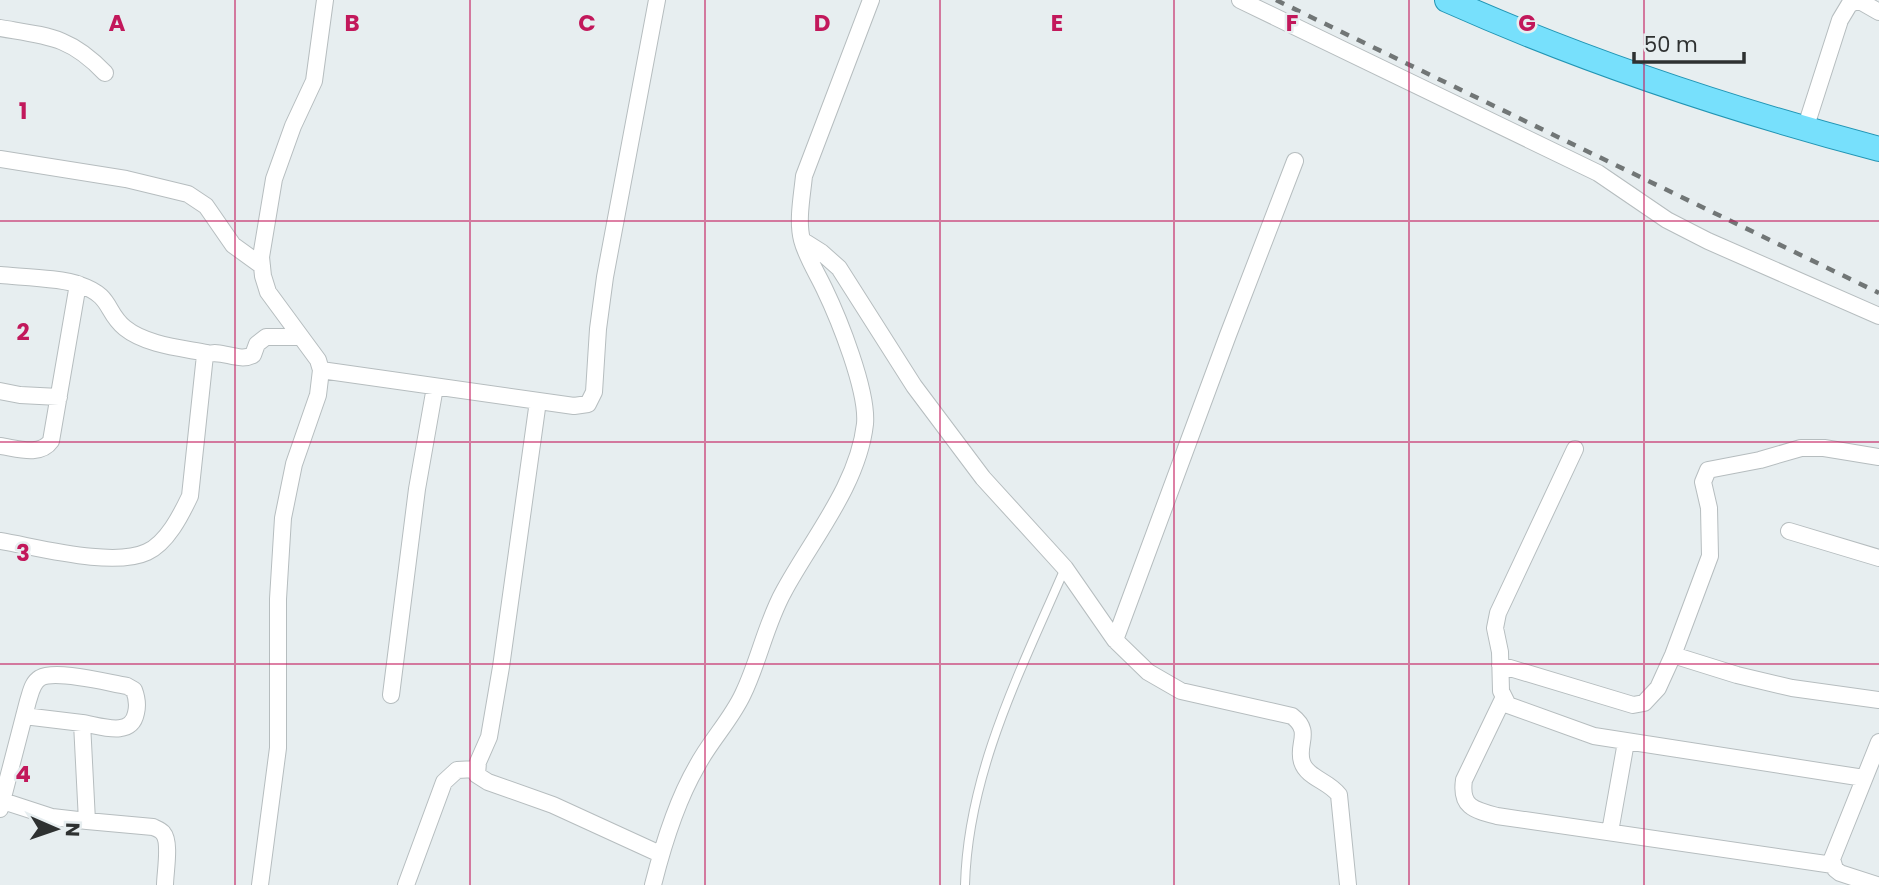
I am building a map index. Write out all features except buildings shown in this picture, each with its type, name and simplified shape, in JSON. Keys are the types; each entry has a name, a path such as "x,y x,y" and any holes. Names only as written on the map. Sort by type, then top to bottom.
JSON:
{"main road":[{"path":"1447,0 1578,54 1805,129 1879,149"}],"street":[{"path":"260,885 278,748 278,599 283,518 293,464 318,395 321,370 317,360 268,292 261,257 274,179 293,126 314,81 325,0"},
{"path":"321,370 538,401 582,406 588,404 594,392 605,277 657,0"},
{"path":"653,885 660,854 696,766 741,698 782,594 841,494 859,453 865,423 864,396 832,305 801,239 801,206 804,177 871,0"},
{"path":"1240,0 1598,173 1667,220 1708,242 1879,316"},
{"path":"1805,129 1840,20 1849,5 1857,0 1879,12"},
{"path":"0,28 55,37 72,44 90,57 104,73"},
{"path":"0,159 126,179 188,194 206,206 233,245 262,266"},
{"path":"1115,640 1295,161"},
{"path":"801,239 839,268 914,386 983,478 1065,568 1115,640 1148,673 1181,691 1292,716 1299,722 1303,729 1301,761 1306,770 1333,787 1339,794 1348,885"},
{"path":"0,275 78,284 98,293 107,301 118,321 135,334 207,353 247,358 253,355 257,344 266,337 299,337"},
{"path":"0,446 35,450 48,446 54,435 78,284"},
{"path":"0,541 97,558 132,556 147,552 159,543 182,512 190,496 203,358 207,353"},
{"path":"391,695 417,489 435,387"},
{"path":"0,391 59,397"},
{"path":"538,401 494,708 489,737 476,769 477,775 488,782 553,805 660,854"},
{"path":"1500,665 1633,705 1644,704 1658,688 1673,655 1710,556 1709,508 1703,482 1708,470 1760,460 1801,448 1824,448 1879,457"},
{"path":"1575,449 1498,613 1495,628 1503,699 1464,780 1462,793 1466,804 1497,816 1833,865 1840,873 1877,885"},
{"path":"1789,531 1879,558"},
{"path":"1673,655 1737,675 1793,688 1879,700"},
{"path":"24,716 119,729 130,726 136,713 134,690 127,686 53,674 37,679 32,687 24,716 1,804 52,817 153,827 164,834 167,847 164,885"},
{"path":"1503,699 1508,705 1528,714 1594,736 1864,778"},
{"path":"82,723 87,821"},
{"path":"1610,832 1626,742"},
{"path":"1833,865 1833,851 1879,742"},
{"path":"405,885 444,782 457,770 476,769"}],"lane":[{"path":"965,885 966,848 975,796 995,732 1065,568"}],"railway":[{"path":"1276,0 1879,293"}]}
